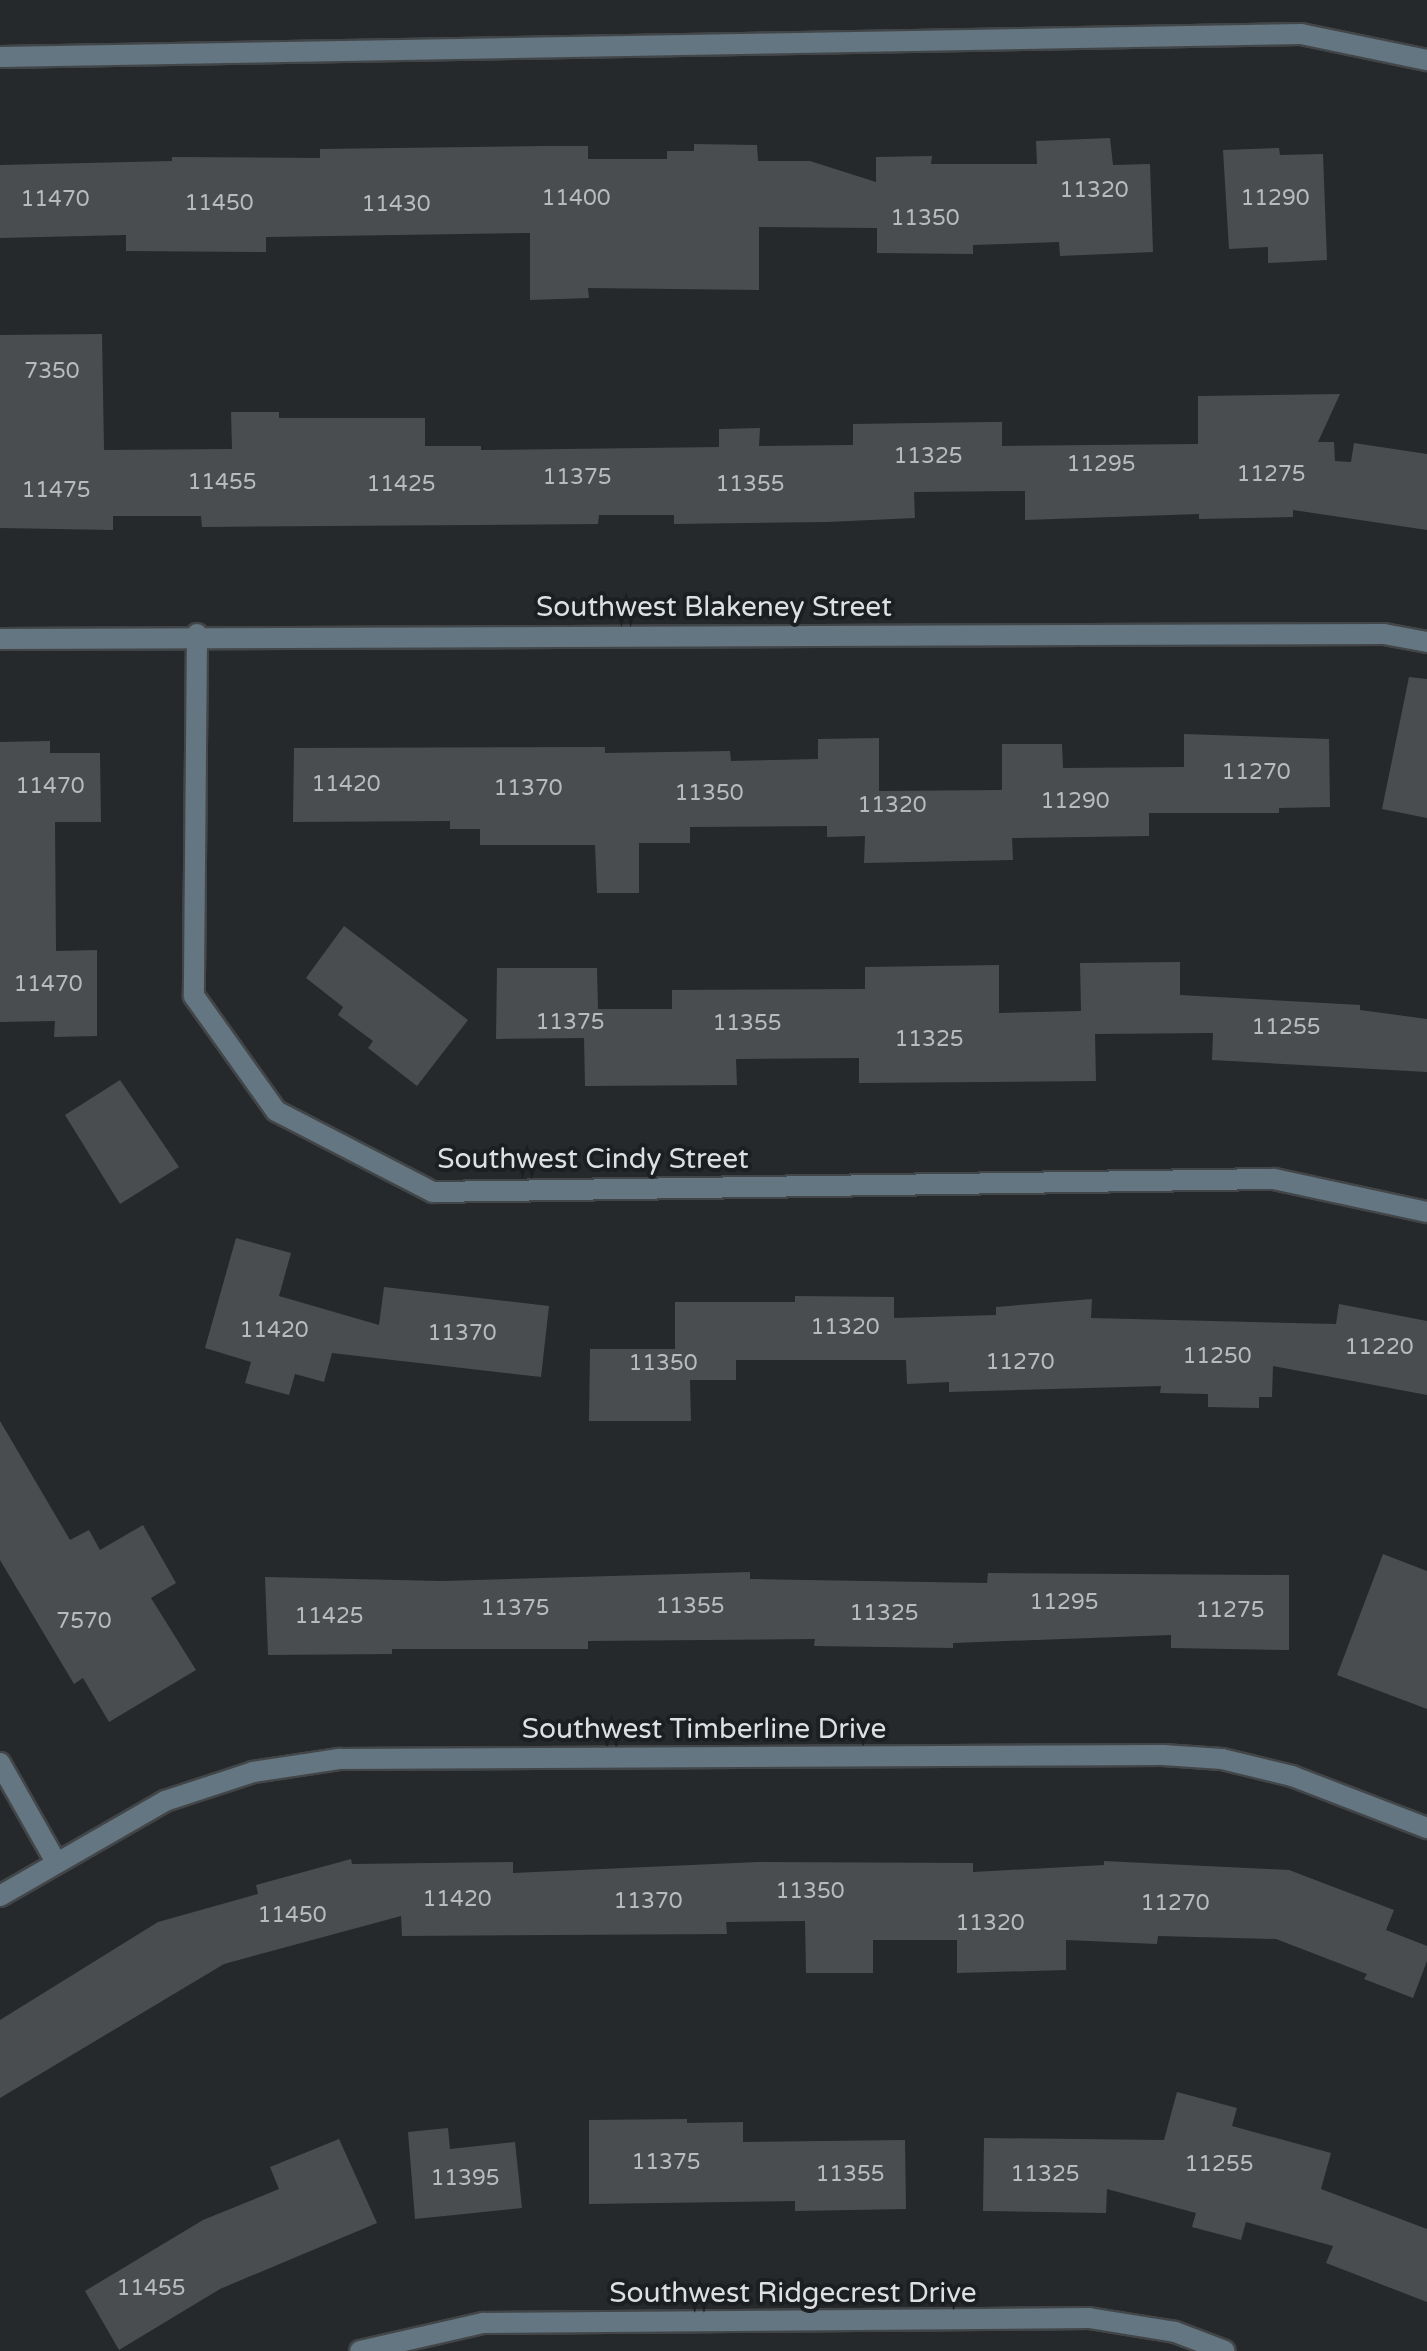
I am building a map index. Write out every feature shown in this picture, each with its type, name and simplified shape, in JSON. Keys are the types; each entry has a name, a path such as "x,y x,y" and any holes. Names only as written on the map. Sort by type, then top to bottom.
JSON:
{"street":[{"path":"0,57 1301,34 1427,60"},
{"name":"Southwest Blakeney Street","path":"0,638 197,634 1384,634 1427,642"},
{"name":"Southwest Cindy Street","path":"197,634 194,996 276,1111 433,1192 1274,1179 1427,1212"},
{"name":"Southwest Timberline Drive","path":"0,1896 166,1800 253,1772 339,1759 1163,1755 1222,1759 1292,1776 1427,1828"},
{"path":"0,1763 56,1862"},
{"name":"Southwest Ridgecrest Drive","path":"360,2351 483,2322 1090,2318 1175,2332 1226,2351"}],"building":[{"path":"1110,138 1113,165 1150,164 1153,252 1060,256 1059,242 973,245 973,254 877,253 877,228 759,227 759,290 588,288 589,298 530,300 530,233 266,237 266,252 126,251 126,235 0,238 0,165 172,161 172,157 320,158 320,149 546,146 588,146 588,159 667,159 667,151 694,151 694,144 757,145 758,161 810,161 876,182 876,157 932,156 931,164 1037,164 1036,141"},
{"path":"1279,148 1280,155 1323,154 1327,260 1268,263 1268,247 1229,249 1223,150"},
{"path":"102,334 104,450 232,449 231,412 279,412 279,418 425,418 425,446 481,446 481,450 719,447 719,429 760,428 759,446 853,445 853,424 989,422 1002,422 1002,446 1198,444 1198,396 1340,394 1318,442 1334,442 1335,461 1351,462 1354,443 1427,454 1427,530 1293,510 1293,517 1199,519 1199,514 1025,520 1025,491 914,492 915,518 827,522 674,524 674,515 599,515 598,524 202,527 201,516 113,516 113,530 0,528 0,335"},
{"path":"1409,677 1427,679 1427,818 1382,809"},
{"path":"1184,734 1329,739 1330,807 1279,808 1279,813 1149,813 1149,836 1012,838 1013,860 864,863 865,836 827,837 827,826 690,827 690,843 639,843 639,893 597,893 595,845 480,845 480,829 450,829 450,821 293,822 294,748 605,747 605,753 730,751 731,761 818,759 818,739 879,738 879,791 1002,790 1002,744 1062,744 1063,768 1184,767"},
{"path":"50,741 50,753 100,753 101,822 55,822 56,951 97,950 97,1036 54,1037 55,1021 0,1022 0,742"},
{"path":"344,926 468,1020 417,1086 368,1048 373,1041 338,1015 343,1007 306,978"},
{"path":"1180,962 1180,995 1360,1005 1360,1010 1427,1019 1427,1072 1212,1060 1213,1033 1095,1034 1096,1081 859,1083 859,1058 736,1059 737,1085 585,1086 584,1038 496,1039 497,968 597,968 598,1009 672,1009 672,990 865,989 865,967 999,965 999,1013 1081,1011 1080,963"},
{"path":"120,1080 179,1167 120,1204 65,1115"},
{"path":"236,1238 291,1253 279,1296 379,1325 384,1287 549,1306 541,1377 332,1353 324,1382 295,1374 289,1395 245,1383 251,1362 205,1348"},
{"path":"795,1296 894,1297 894,1318 996,1315 996,1307 1092,1299 1091,1318 1336,1324 1339,1304 1427,1321 1427,1395 1273,1366 1272,1397 1259,1397 1259,1408 1208,1407 1208,1394 1160,1393 1161,1386 949,1392 949,1382 907,1384 906,1360 736,1360 736,1380 690,1380 691,1421 589,1421 590,1349 675,1349 675,1302 795,1302"},
{"path":"0,1421 70,1540 89,1530 100,1550 143,1525 176,1583 151,1598 196,1670 109,1722 83,1678 74,1684 0,1560"},
{"path":"1383,1554 1427,1571 1427,1709 1337,1675"},
{"path":"750,1572 750,1579 987,1583 988,1573 1289,1575 1289,1650 1171,1648 1171,1635 953,1643 953,1648 814,1646 815,1639 588,1641 588,1649 392,1649 392,1654 268,1655 265,1577 442,1581"},
{"path":"351,1859 352,1864 513,1862 513,1873 758,1862 973,1863 973,1872 1104,1865 1104,1861 1289,1870 1394,1910 1386,1930 1427,1946 1427,1961 1413,1998 1364,1979 1367,1974 1276,1939 1158,1936 1157,1944 1066,1940 1066,1970 957,1973 957,1940 873,1940 873,1973 806,1973 805,1921 726,1922 727,1934 402,1936 401,1916 224,1964 0,2098 0,2020 158,1922 258,1894 256,1885"},
{"path":"1177,2092 1237,2108 1232,2126 1331,2153 1321,2189 1427,2229 1427,2302 1326,2263 1333,2246 1246,2222 1241,2240 1192,2227 1196,2213 1107,2189 1106,2213 983,2211 984,2138 1164,2140"},
{"path":"687,2119 687,2123 743,2122 743,2142 905,2140 906,2209 795,2211 795,2201 589,2204 589,2120"},
{"path":"448,2128 450,2149 515,2142 522,2208 415,2219 408,2132"},
{"path":"339,2139 377,2223 220,2289 119,2350 85,2291 203,2220 279,2189 270,2167"}]}
